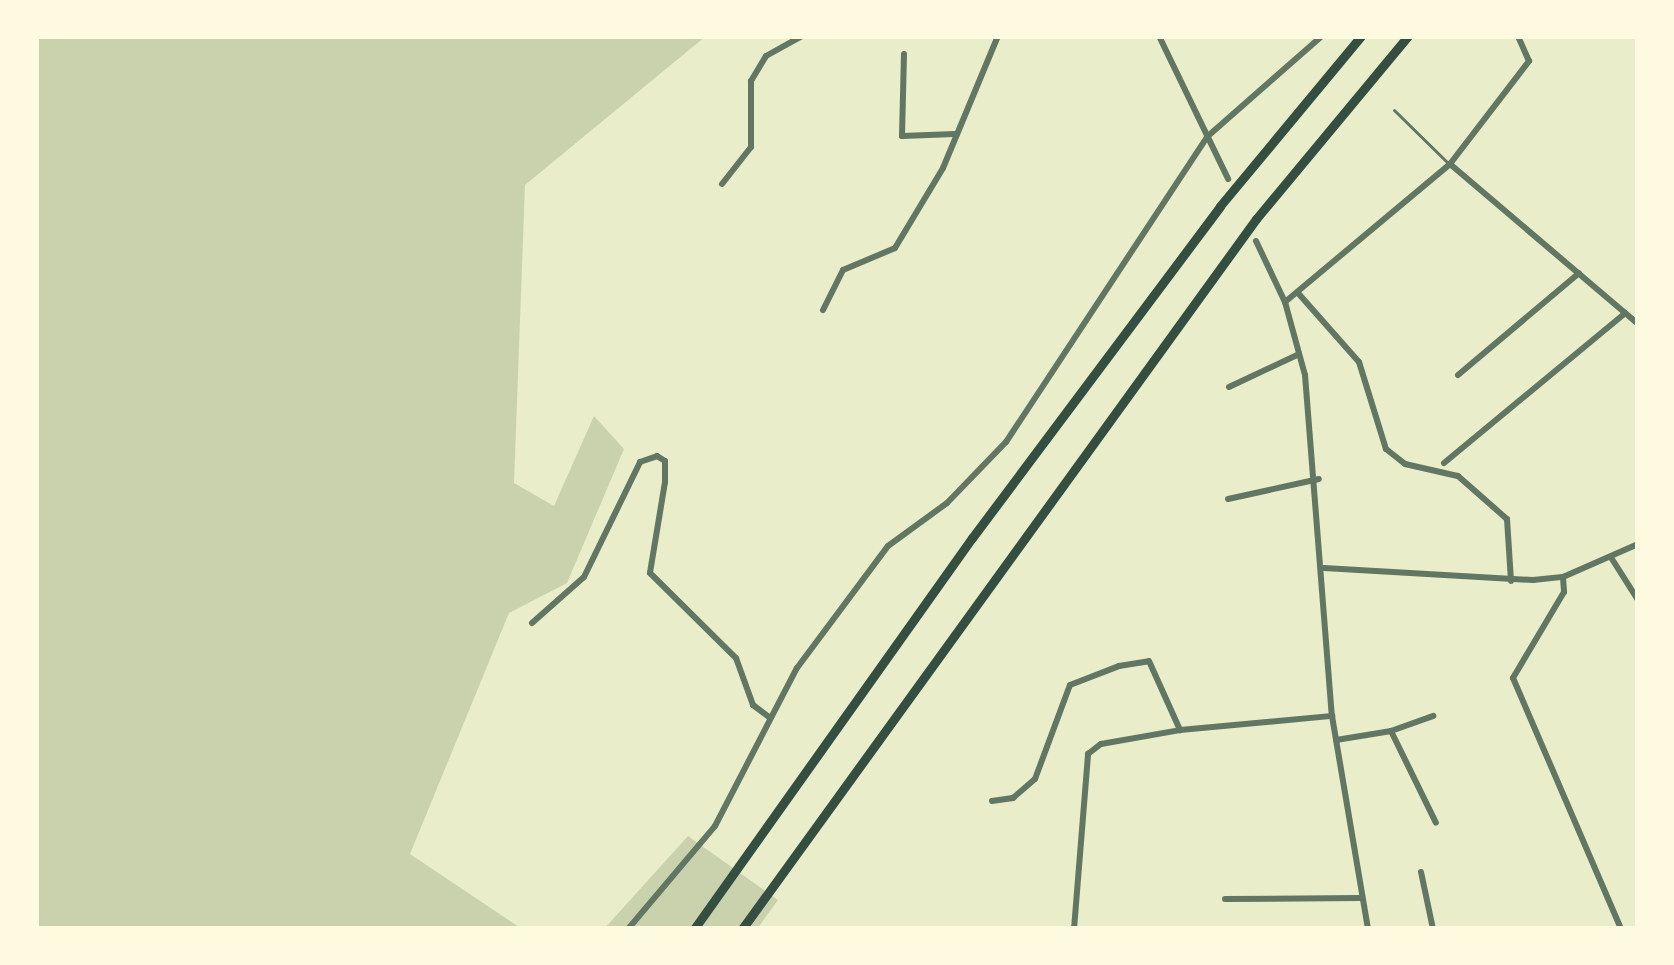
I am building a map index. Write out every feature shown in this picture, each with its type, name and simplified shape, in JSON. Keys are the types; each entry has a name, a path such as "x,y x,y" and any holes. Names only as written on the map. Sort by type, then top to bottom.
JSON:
{"highway":[{"path":"694,929 972,538 1220,206 1361,36"},
{"path":"742,929 1256,219 1408,36"}],"street":[{"path":"722,184 751,148 751,81 766,56 802,36"},
{"path":"823,310 843,270 895,248 956,134 998,36"},
{"path":"1159,36 1228,179"},
{"path":"628,929 715,826 770,718 888,546 946,502 1006,442 1208,136 1322,36"},
{"path":"1285,302 1450,164 1529,61 1518,36"},
{"path":"904,54 902,136 956,134"},
{"path":"1450,164 1638,324"},
{"path":"1256,241 1285,302 1299,354 1319,479 1332,716 1368,929"},
{"path":"1458,375 1579,273"},
{"path":"1298,293 1359,362 1387,448 1405,464 1458,476 1507,519 1510,581"},
{"path":"1444,464 1625,313"},
{"path":"1228,387 1299,354"},
{"path":"532,623 584,577 640,462 657,456 665,461 665,482 650,573 736,658 753,705 770,718"},
{"path":"1228,499 1319,479"},
{"path":"1324,568 1510,581 1563,577 1638,544"},
{"path":"1612,559 1638,600"},
{"path":"1563,577 1564,592 1513,678 1621,929"},
{"path":"992,801 1012,798 1035,779 1070,686 1119,666 1149,661 1180,730"},
{"path":"1074,929 1088,754 1101,744 1180,730 1332,716"},
{"path":"1336,740 1390,731 1433,716"},
{"path":"1390,731 1436,823"},
{"path":"1420,872 1433,929"},
{"path":"1225,899 1361,898"}],"lane":[{"path":"1394,110 1450,164"}],"green space":[{"path":"36,36 706,36 525,185 514,483 554,506 594,416 624,449 567,583 509,613 410,854 522,929 36,929"},
{"path":"688,836 778,900 757,929 604,929"}]}
